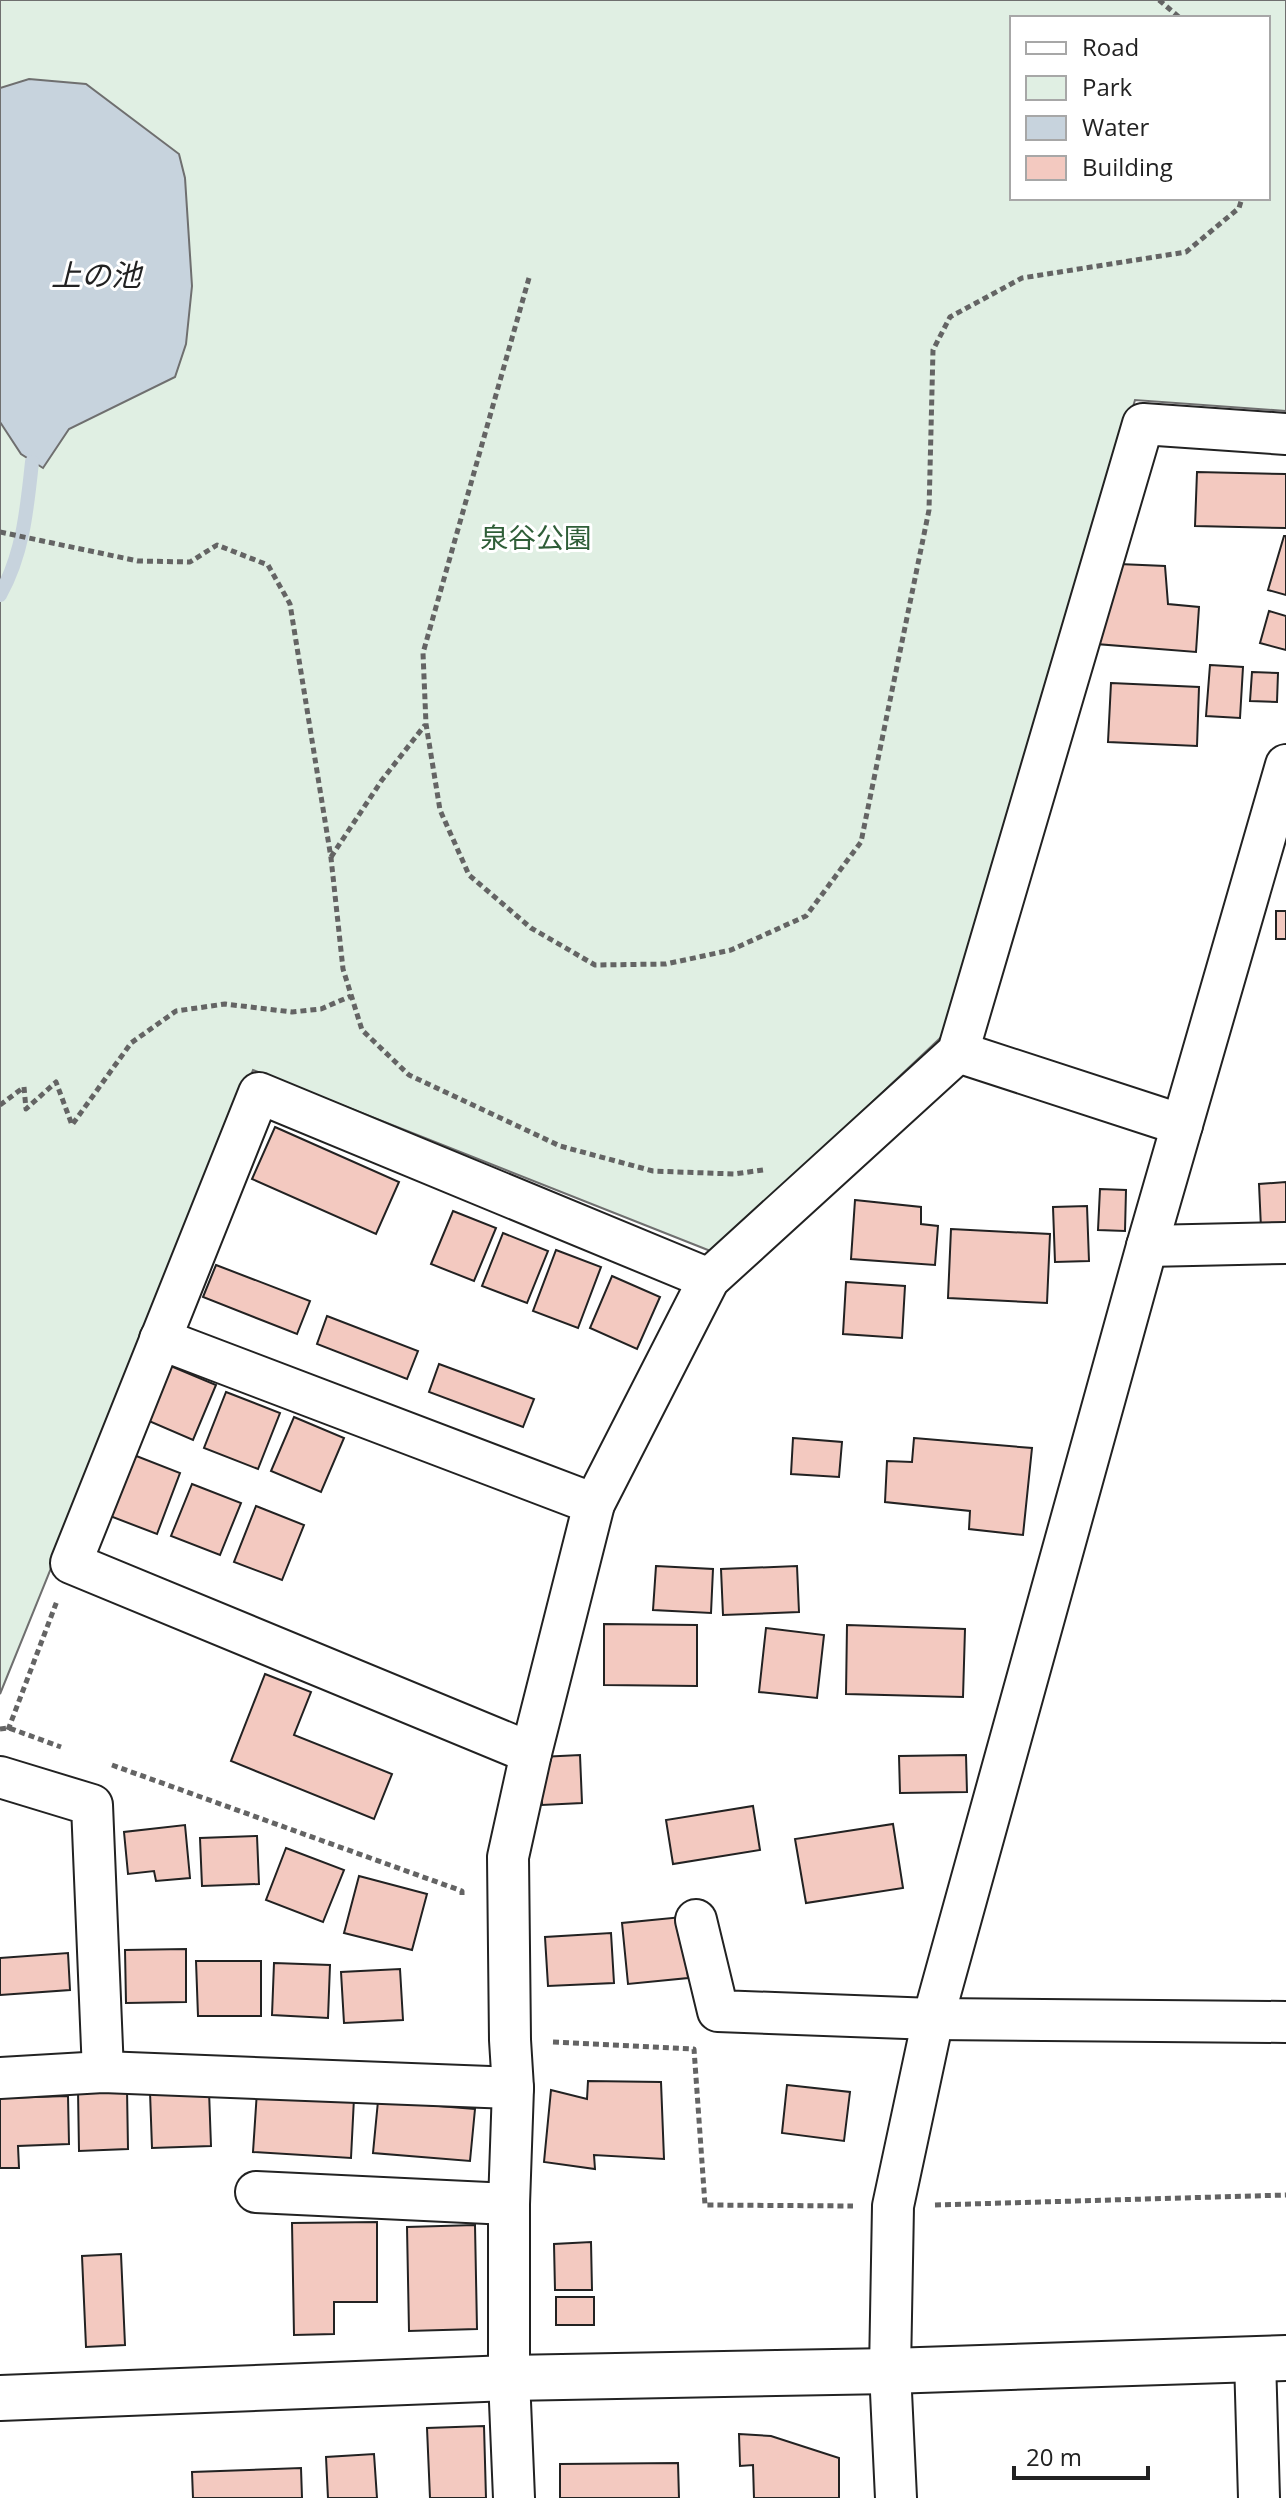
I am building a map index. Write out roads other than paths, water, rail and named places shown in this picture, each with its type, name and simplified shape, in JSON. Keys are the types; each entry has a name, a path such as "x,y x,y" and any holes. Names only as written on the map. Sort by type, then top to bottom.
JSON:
{"street":[{"path":"514,2498 509,2378 513,2088 508,1857 594,1504 709,1279 958,1052 1143,424 1286,434"},
{"path":"896,2498 890,2371 893,2206 933,2019 1147,1246 1286,765"},
{"path":"958,1052 1182,1125"},
{"path":"531,1753 71,1563 259,1093 709,1279"},
{"path":"1147,1246 1286,1243"},
{"path":"160,1339 594,1504"},
{"path":"2,1758 92,1805 103,2072"},
{"path":"696,1920 718,2011 933,2019 1286,2022"},
{"path":"0,2078 103,2072 513,2088"},
{"path":"256,2192 509,2204"},
{"path":"0,2398 509,2378 890,2371 1270,2359 1259,2498"}],"water":[{"name":"上の池","path":"29,79 86,84 179,154 185,178 192,286 186,344 175,377 69,429 43,468 21,454 0,422 0,88"}],"waterway":[{"path":"0,595 19,547 32,462"}],"park label":[{"name":"泉谷公園","path":"536,537"}]}
